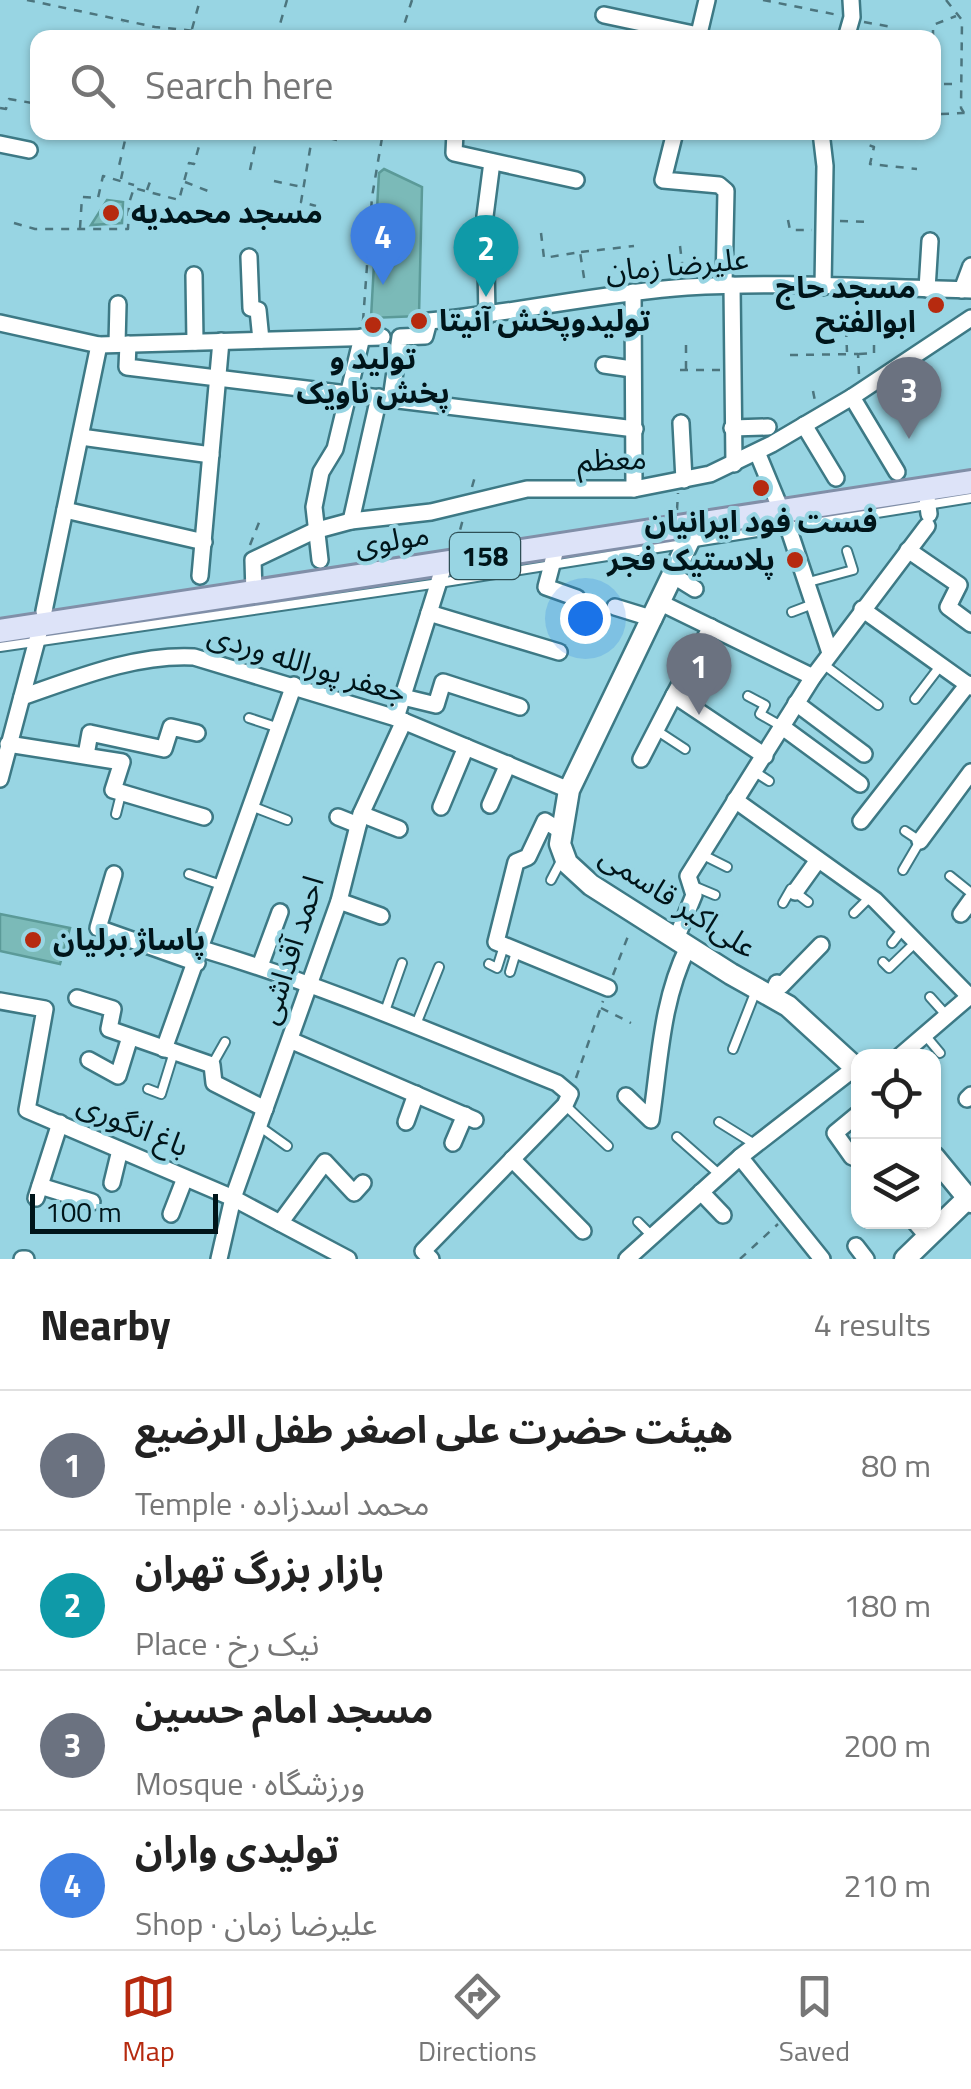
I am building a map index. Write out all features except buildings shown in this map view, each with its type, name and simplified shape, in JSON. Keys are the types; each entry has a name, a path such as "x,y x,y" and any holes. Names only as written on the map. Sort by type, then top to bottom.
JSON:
{"main road":[{"name":"مولوی","path":"0,631 555,554 688,531 785,519 928,509 971,482"}],"street":[{"path":"700,30 707,0"},
{"path":"604,14 672,30"},
{"path":"455,140 454,153 576,180"},
{"path":"672,140 663,180 724,188 734,464"},
{"path":"822,140 826,166 822,287"},
{"path":"0,144 29,150"},
{"path":"487,316 485,216 492,162"},
{"path":"927,289 930,241"},
{"path":"249,257 252,308 258,310 260,340"},
{"path":"966,290 971,266"},
{"path":"194,274 195,342"},
{"name":"علیرضا زمان","path":"385,398 400,336 425,336 429,320 487,316 633,292 728,285 966,290"},
{"path":"633,292 634,489"},
{"path":"118,304 127,367 635,429"},
{"name":"معظم","path":"253,560 314,531 351,521 431,512 527,490 634,489 681,481 734,464 856,394 971,318"},
{"path":"0,324 99,345 382,337"},
{"path":"320,560 314,507 321,472 335,449 362,338"},
{"path":"200,576 220,341"},
{"path":"0,779 42,625 99,345"},
{"path":"604,365 632,369"},
{"path":"856,394 897,472"},
{"path":"351,521 385,398"},
{"path":"680,424 681,481"},
{"path":"804,425 836,478"},
{"path":"732,428 768,427"},
{"path":"81,437 211,455"},
{"path":"757,452 785,519 813,604 822,665"},
{"path":"626,1096 655,1121 664,1013 694,894 688,876 796,703 908,550 928,509"},
{"path":"65,510 204,542"},
{"name":"علی‌اکبر قاسمی","path":"688,531 674,576 569,790 561,830 564,855 578,875 636,915 788,1006 851,1064"},
{"path":"908,550 959,584 948,607 971,624"},
{"path":"555,554 546,587 577,598"},
{"path":"253,560 254,593"},
{"name":"احمد آقداشی","path":"219,1259 233,1198 338,901 360,819 400,719 403,697 445,569"},
{"path":"674,576 695,589"},
{"path":"615,607 657,611 822,665"},
{"path":"860,821 969,686 862,609"},
{"path":"429,614 559,652"},
{"path":"641,759 710,627"},
{"name":"جعفر پورالله وردی","path":"22,698 163,655 194,657 400,719 569,790"},
{"path":"403,697 436,705 444,682 520,707"},
{"path":"169,1050 294,685"},
{"path":"674,695 765,756"},
{"path":"796,703 864,754"},
{"path":"781,726 860,784"},
{"path":"86,756 90,732 164,748 170,727 197,733"},
{"path":"8,744 122,762 114,790 204,817"},
{"path":"441,807 466,747"},
{"path":"490,805 508,764"},
{"path":"920,842 971,772"},
{"path":"736,800 774,838 818,860 870,897 970,996 904,1049"},
{"path":"338,817 399,830"},
{"path":"561,830 545,821 528,857 510,859 505,946 608,988"},
{"path":"795,899 818,860"},
{"path":"114,874 98,928 200,956 260,966 557,1083 567,1100 427,1255"},
{"path":"960,914 971,900"},
{"path":"338,901 381,916"},
{"path":"260,966 280,912"},
{"path":"764,992 776,984 782,986 820,945"},
{"path":"77,998 113,1009 110,1029 212,1065 214,1082 265,1109"},
{"name":"باغ انگوری","path":"0,1001 44,1010 27,1110 233,1198 348,1259"},
{"path":"89,1060 118,1076 130,1037"},
{"path":"290,1040 470,1117 453,1143"},
{"path":"632,1258 740,1157 851,1073"},
{"path":"406,1122 416,1094"},
{"path":"851,1120 835,1133 851,1156"},
{"path":"60,1123 38,1192 92,1202"},
{"path":"112,1183 120,1150"},
{"path":"740,1157 822,1259"},
{"path":"512,1159 584,1231"},
{"path":"280,1223 325,1162 354,1193 363,1183"},
{"path":"941,1166 969,1196 941,1215"},
{"path":"171,1214 185,1178"},
{"path":"701,1192 723,1215"},
{"path":"540,1212 553,1200"},
{"path":"906,1259 921,1229"}],"lane":[{"path":"928,509 971,498"},
{"path":"805,583 853,570 847,551"},
{"path":"0,647 42,625 445,569"},
{"path":"792,612 813,604"},
{"path":"822,665 878,705"},
{"path":"915,700 941,665"},
{"path":"748,696 765,705 760,714 781,726"},
{"path":"248,718 279,728"},
{"path":"656,730 686,749"},
{"path":"755,772 770,782"},
{"path":"116,814 122,792"},
{"path":"252,806 287,820"},
{"path":"903,870 920,842 905,832"},
{"path":"700,854 726,867"},
{"path":"551,880 564,855"},
{"path":"189,874 224,886"},
{"path":"950,876 971,892"},
{"path":"691,884 715,895"},
{"path":"854,913 870,897"},
{"path":"892,943 903,929"},
{"path":"884,962 889,968 916,942"},
{"path":"488,964 497,968 505,946"},
{"path":"505,946 510,972"},
{"path":"384,1014 402,963"},
{"path":"415,1026 439,967"},
{"path":"733,1048 764,992"},
{"path":"930,997 947,1016"},
{"path":"925,1035 936,1049"},
{"path":"212,1065 225,1042"},
{"path":"148,1090 160,1094 169,1050"},
{"path":"567,1100 608,1146"},
{"path":"719,1122 756,1144"},
{"path":"259,1126 287,1146"},
{"path":"677,1137 720,1174"},
{"path":"638,1222 652,1236"}],"path":[{"path":"27,0 183,30"},
{"path":"190,30 200,0"},
{"path":"278,30 287,0"},
{"path":"403,30 412,0"},
{"path":"764,0 852,8 870,25 892,27"},
{"path":"946,0 962,20 964,113"},
{"path":"933,30 933,25 958,15"},
{"path":"121,30 123,21"},
{"path":"944,84 961,84"},
{"path":"0,108 6,109 9,99 30,103"},
{"path":"941,114 971,113"},
{"path":"121,181 123,170 118,166 125,140"},
{"path":"80,229 82,197 98,198 103,176 179,200 189,163 194,164 201,140"},
{"path":"250,170 256,140"},
{"path":"312,140 301,202 316,206"},
{"path":"362,338 372,197 381,140"},
{"path":"867,140 866,144 874,147 870,164 916,169"},
{"path":"146,191 150,179"},
{"path":"274,181 304,187"},
{"path":"184,182 208,191"},
{"path":"14,223 35,229 128,230 134,188"},
{"path":"788,220 790,230 870,222"},
{"path":"541,233 544,258 634,246"},
{"path":"680,246 685,288"},
{"path":"580,252 588,300"},
{"path":"846,329 848,354"},
{"path":"686,345 686,370"},
{"path":"790,355 874,356 874,345"},
{"path":"856,394 858,354"},
{"path":"680,370 732,370"},
{"path":"681,481 688,531"},
{"path":"445,569 467,504"},
{"path":"253,560 250,546 260,520"},
{"path":"567,1100 636,915"},
{"path":"601,1007 631,1022"},
{"path":"740,1259 786,1216"}],"place":[{"name":"مسجد محمدیه","path":"111,213"},
{"name":"تولیدی واران","path":"383,285"},
{"name":"بازار بزرگ تهران","path":"486,297"},
{"name":"مسجد حاج ابوالفتح","path":"936,305"},
{"name":"تولیدوپخش آنیتا","path":"419,321"},
{"name":"تولید و پخش ناویک","path":"373,325"},
{"name":"مسجد امام حسین","path":"909,439"},
{"name":"فست فود ایرانیان","path":"761,488"},
{"name":"پلاستیک فجر","path":"795,560"},
{"name":"هیئت حضرت علی اصغر طفل الرضیع","path":"699,715"},
{"name":"پاساژ برلیان","path":"33,940"}]}
